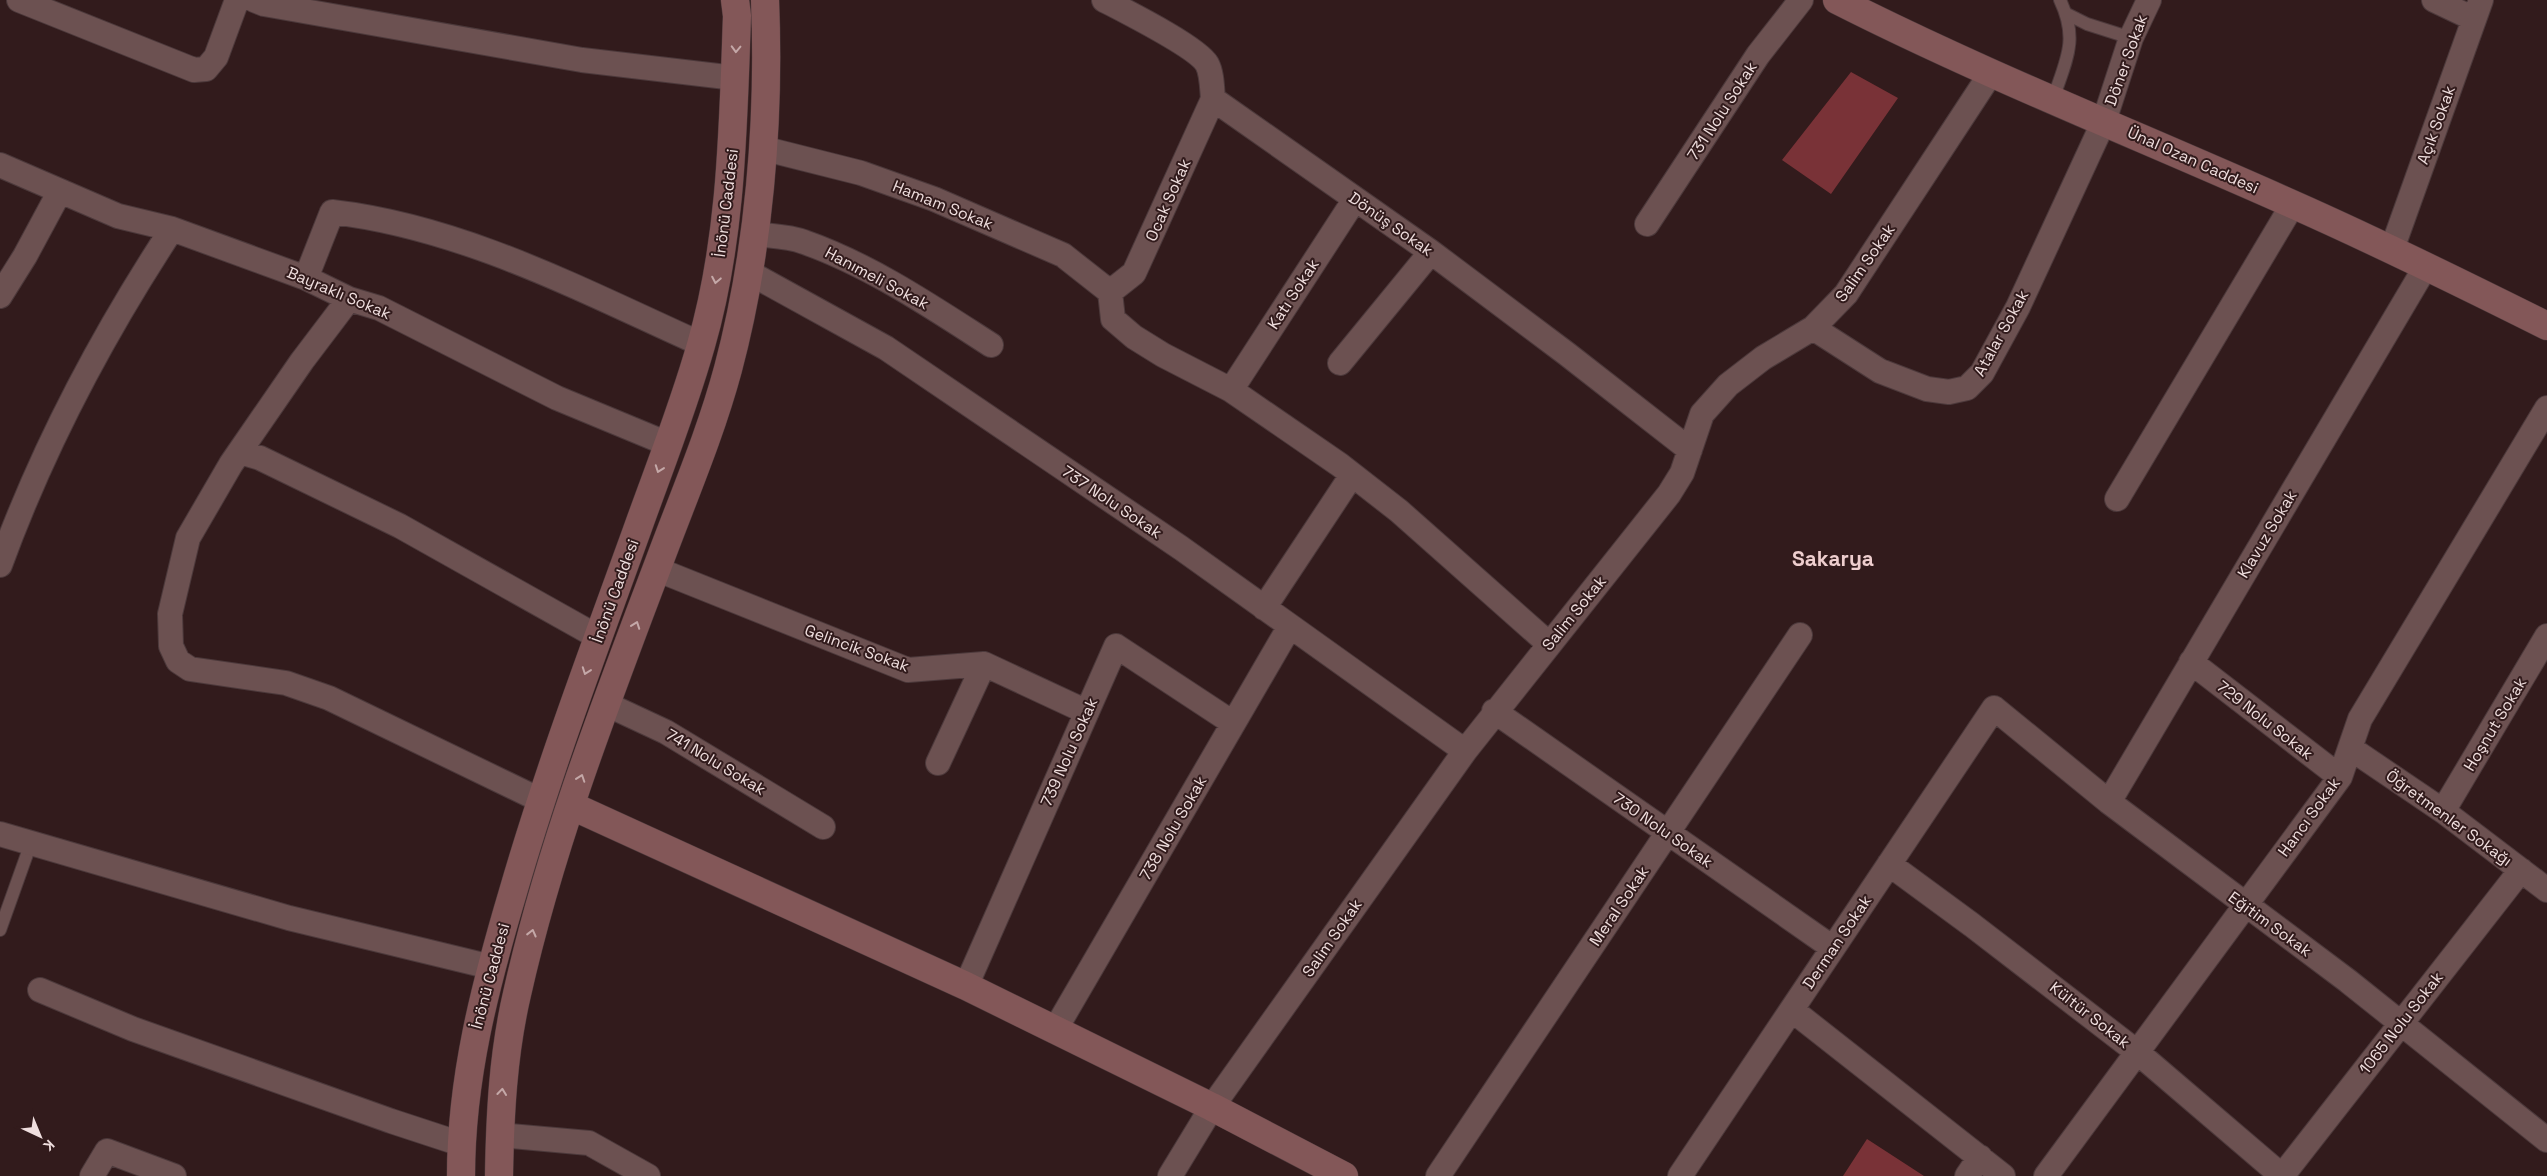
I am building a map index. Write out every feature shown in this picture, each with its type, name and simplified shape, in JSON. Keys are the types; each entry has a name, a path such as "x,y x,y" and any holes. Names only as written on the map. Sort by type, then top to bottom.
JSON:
{"main road":[{"name":"İnönü Caddesi","path":"461,1176 461,1144 466,1090 475,1035 491,967 540,800 668,444 701,344 716,281 733,149 737,16 735,0"},
{"name":"İnönü Caddesi","path":"499,1176 501,1097 516,996 539,908 606,704 720,395 728,366 755,234 762,148 766,38 765,0"},
{"name":"Ünal Ozan Caddesi","path":"1837,0 1930,47 2104,121 2392,249 2547,326"},
{"path":"572,806 966,986 1212,1107 1329,1172"}],"street":[{"path":"19,0 194,70 206,69 216,56 237,0"},
{"path":"254,0 377,25 582,60 735,78"},
{"path":"1104,0 1141,20 1201,57 1209,70 1213,98"},
{"name":"731 Nolu Sokak","path":"1647,224 1758,55 1801,0"},
{"name":"Döner Sokak","path":"2104,121 2131,38 2149,0"},
{"path":"2434,0 2478,10"},
{"name":"Açık Sokak","path":"2392,249 2478,10"},
{"name":"Salim Sokak","path":"1170,1176 1212,1107 1494,711 1669,494 1682,473 1702,414 1728,385 1763,358 1813,328 1846,294 1991,73"},
{"name":"Dönüş Sokak","path":"1213,98 1431,252 1567,354 1690,450"},
{"name":"Ocak Sokak","path":"1110,292 1134,273 1213,98"},
{"name":"Atalar Sokak","path":"1813,328 1880,371 1927,389 1948,392 1967,388 1982,373 2018,307 2104,121"},
{"name":"Hamam Sokak","path":"762,148 861,173 934,199 1063,255 1110,292"},
{"name":"Bayraklı Sokak","path":"0,165 118,216 172,229 306,278 349,299 379,308 557,398 668,444"},
{"path":"0,296 25,256 60,190"},
{"name":"Katı Sokak","path":"1231,390 1354,199"},
{"path":"2117,499 2293,204"},
{"path":"306,278 332,212 372,217 424,229 527,267 701,344"},
{"path":"0,565 13,529 72,398 140,278 172,229"},
{"name":"Hanımeli Sokak","path":"755,234 802,241 842,258 934,308 991,345"},
{"path":"1340,363 1431,252"},
{"name":"Klavuz Sokak","path":"2108,802 2426,266"},
{"name":"737 Nolu Sokak","path":"748,272 886,348 1181,548 1465,751"},
{"path":"1110,292 1113,319 1134,337 1231,390 1352,475 1399,512 1549,644"},
{"path":"349,299 302,362 240,452 188,538 170,614 171,646 178,661 190,669 286,682 329,698 540,800"},
{"name":"Hancı Sokak","path":"2046,1176 2340,777 2360,719 2547,408"},
{"path":"240,452 260,458 400,526 598,637"},
{"path":"1264,608 1352,475"},
{"name":"Gelincik Sokak","path":"656,569 908,670 984,664 1087,712"},
{"name":"738 Nolu Sokak","path":"1055,1030 1290,626"},
{"name":"Meral Sokak","path":"1438,1176 1800,635"},
{"name":"Hoşnut Sokak","path":"2443,812 2547,636"},
{"name":"739 Nolu Sokak","path":"966,986 1116,646 1233,723"},
{"name":"729 Nolu Sokak","path":"2191,662 2340,777"},
{"path":"938,763 984,664"},
{"name":"741 Nolu Sokak","path":"606,704 666,732 823,826"},
{"name":"Eğitim Sokak","path":"1994,708 2108,802 2402,1022 2547,1140"},
{"name":"Derman Sokak","path":"1680,1176 1994,708"},
{"name":"730 Nolu Sokak","path":"1494,711 1833,948"},
{"name":"Öğretmenler Sokağı","path":"2350,748 2443,812 2547,890"},
{"path":"0,834 290,918 491,967"},
{"name":"Kültür Sokak","path":"1889,864 1972,925 2137,1052 2282,1176"},
{"name":"1065 Nolu Sokak","path":"2282,1176 2520,870"},
{"path":"40,990 134,1029 391,1121 461,1144"},
{"path":"1792,1010 1973,1166 2003,1176"},
{"path":"499,1135 588,1143 648,1176"},
{"path":"92,1176 107,1151 174,1176"}],"lane":[{"path":"2053,99 2071,46 2067,14 2060,0"},
{"path":"2067,14 2087,24 2131,38"},
{"path":"0,930 31,843"}],"building":[{"path":"1851,72 1898,98 1831,194 1782,160"},
{"path":"1867,1139 1924,1176 1843,1176"}],"district":[{"name":"Sakarya","path":"1833,558"}]}
